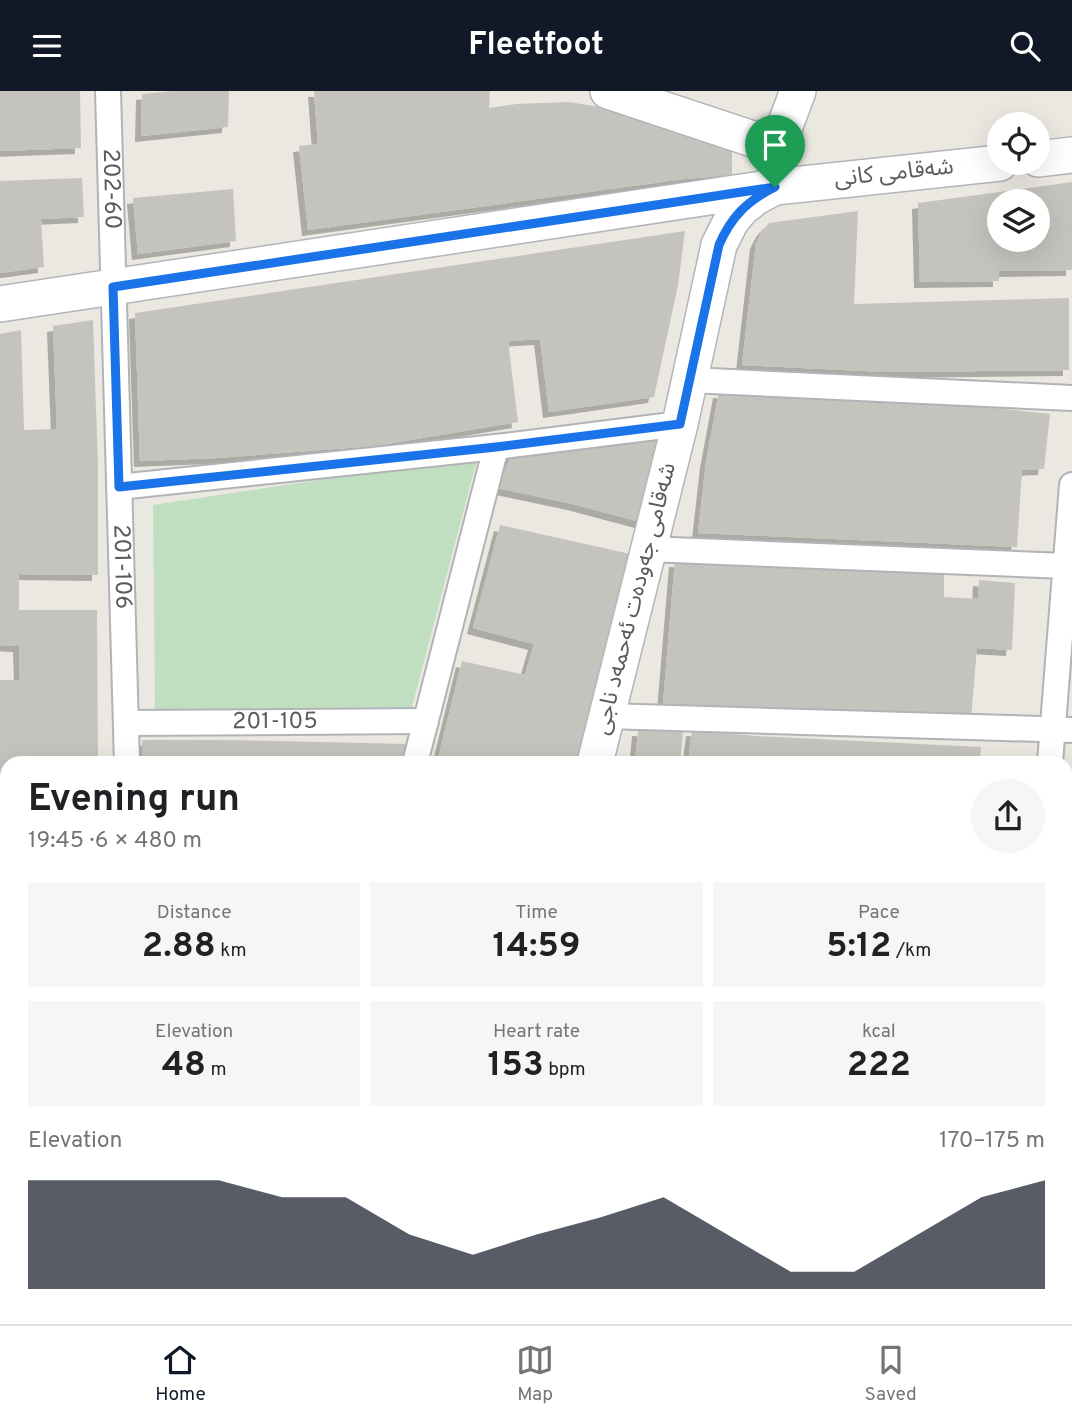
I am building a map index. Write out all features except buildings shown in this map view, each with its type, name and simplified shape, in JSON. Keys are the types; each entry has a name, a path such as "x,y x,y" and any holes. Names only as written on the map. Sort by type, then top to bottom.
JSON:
{"street":[{"path":"608,91 777,147"},
{"path":"775,187 777,147 797,91"},
{"name":"202-60","path":"113,287 114,92"},
{"path":"1050,158 1072,155"},
{"name":"شەقامی کانی","path":"0,304 775,187 987,164"},
{"name":"شەقامی جەودەت ئەحمەد ناجی","path":"597,756 680,424 715,260 725,232 742,208 775,187"},
{"name":"201-106","path":"113,287 127,756"},
{"path":"689,380 1072,398"},
{"path":"119,487 496,447 680,424"},
{"path":"417,756 496,447"},
{"path":"1053,756 1063,730 1066,566 1072,497"},
{"path":"648,549 1066,566"},
{"path":"606,716 1063,730"},
{"name":"201-105","path":"126,723 426,721"}],"green space":[{"path":"478,456 412,707 155,710 153,505"}],"route":[{"path":"775,187 742,208 731,221 719,245 680,424 496,447 119,487 113,287 775,187"}]}
